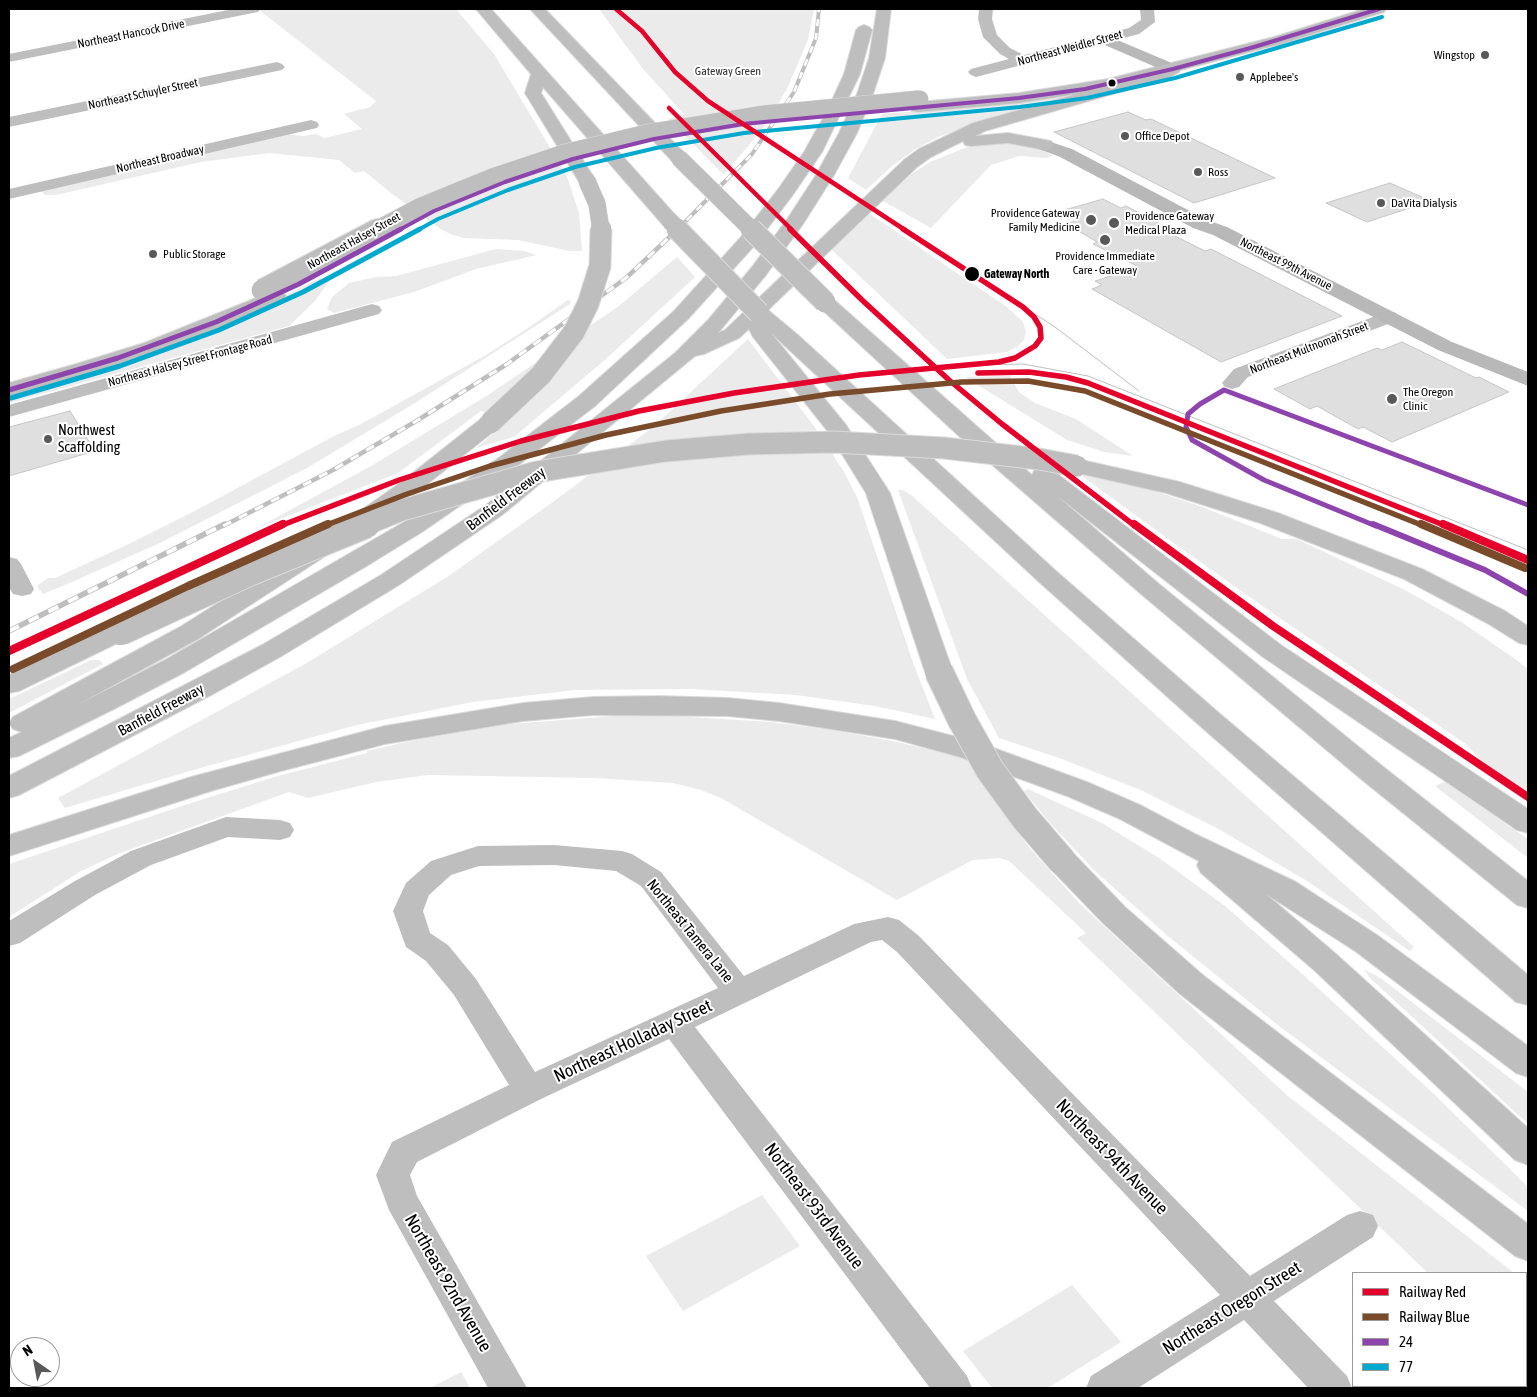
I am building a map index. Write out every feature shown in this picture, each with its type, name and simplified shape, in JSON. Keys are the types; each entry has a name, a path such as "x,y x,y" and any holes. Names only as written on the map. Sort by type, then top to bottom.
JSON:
{"main road":[{"path":"483,9 670,221 759,313 760,333 784,347 1223,732 1528,993"},
{"path":"537,9 679,158 825,302 968,432 1233,658 1371,772 1528,897"},
{"name":"Banfield Freeway","path":"9,749 175,666 356,562 413,527 508,462 602,389 654,342 705,290 748,241 786,192 813,152 844,92 857,57 867,9"},
{"name":"Banfield Freeway","path":"9,788 214,683 294,638 390,580 494,510 682,357 716,323 759,271 796,220 825,175 848,133 868,85 877,58 884,9"},
{"name":"Northeast Halsey Street","path":"9,390 84,369 151,347 216,322 269,293 434,211 513,179 573,159 654,139 724,127 919,103 1019,98 1064,92 1165,66 1279,40 1379,9"},
{"name":"Northeast Halsey Street","path":"1165,66 1280,28 1302,16"},
{"path":"682,357 732,334 911,162 937,146 979,127 1162,75 1165,66"},
{"path":"9,731 189,633 244,600 408,488 490,423 541,375 574,332 588,304 600,266 602,246 597,204 587,181 533,93 539,74"},
{"path":"911,162 961,144 982,139 1008,138 1045,145"},
{"name":"Northeast Halsey Street","path":"9,379 140,340 215,311 269,293"},
{"path":"784,347 878,493 939,672 962,720 990,770 1025,818 1062,861 1114,914 1192,985 1528,1246"},
{"path":"968,432 1036,468 1272,651 1528,822"},
{"path":"9,685 251,570 400,511 496,482 578,464 629,456 720,446 834,442 889,444 988,453 1077,466 1189,492 1269,518 1413,574 1528,637"},
{"path":"1360,552 1466,612 1528,653"},
{"path":"9,846 201,784 385,735 523,712 593,706 728,707 779,712 895,730 970,750 1077,788 1130,812 1184,841 1285,890 1327,917 1528,1064"},
{"path":"1184,841 1325,962 1528,1150"}],"street":[{"name":"Northeast Hancock Drive","path":"9,58 253,9"},
{"path":"986,9 984,19 990,37 1005,51 1022,60"},
{"name":"Northeast Weidler Street","path":"976,72 1143,27 1148,22 1147,9"},
{"path":"1103,39 1165,66"},
{"name":"Northeast Schuyler Street","path":"9,122 277,67"},
{"name":"Northeast Broadway","path":"9,194 311,125"},
{"name":"Northeast 99th Avenue","path":"1045,145 1104,173 1200,224 1220,230 1446,346 1528,380"},
{"name":"Northeast Halsey Street Frontage Road","path":"9,411 372,310"},
{"name":"Northeast Multnomah Street","path":"1232,384 1241,374 1251,369 1389,317"},
{"path":"9,564 22,589"},
{"path":"9,935 85,888 141,858 226,827 280,830"},
{"name":"Northeast Tamera Lane","path":"528,1090 465,987 437,953 417,940 408,912 416,890 441,868 478,856 554,855 622,861 651,879 739,992"},
{"name":"Northeast Holladay Street","path":"393,1175 404,1152 528,1090 865,932 888,928"},
{"name":"Northeast 94th Avenue","path":"888,928 908,944 1333,1388"},
{"name":"Northeast 93rd Avenue","path":"674,1023 954,1388"},
{"name":"Northeast 92nd Avenue","path":"393,1175 401,1200 508,1388"},
{"name":"Northeast Oregon Street","path":"1104,1388 1248,1299 1360,1226"}],"green space":[{"path":"456,9 494,54 567,176 579,213 582,251 569,251 518,240 464,238 453,235 442,230 364,171 355,173 339,160 269,153 201,162 56,195 45,195 40,190 288,134 303,136 316,134 324,138 362,129 344,114 370,107 376,101 259,10"},
{"name":"Gateway Green","path":"599,9 814,9 808,40 787,89 763,128 724,175 668,119 684,114 643,69"},
{"path":"1072,96 988,119 938,137 914,150 892,166 866,190 848,178 882,114 1021,102"},
{"path":"1007,142 1045,151 1053,156 1046,158 1019,156 991,165 931,228 881,200 912,174 930,162 967,147"},
{"path":"870,214 1007,307 1023,322 1026,332 1024,340 1007,352 947,359 831,249"},
{"path":"496,249 524,251 537,255 476,269 414,292 334,313 327,309 332,297 349,283 376,277 396,276"},
{"path":"677,257 695,277 607,358 514,437 476,448 512,418 481,411 398,473 257,528 371,466 488,395 619,306"},
{"path":"320,278 329,281 315,301 289,326 9,403 9,394 255,310"},
{"path":"568,300 571,301 570,304 415,403 307,468 160,543 72,582 43,594 37,586 48,578 55,578 191,513 334,436 361,424 486,355"},
{"path":"748,339 816,429 844,472 857,497 914,665 935,719 875,706 796,695 691,689 575,690 473,702 357,725 200,768 65,808 58,798 305,664 447,577 553,502 653,427"},
{"path":"1010,376 1019,392 1035,403 1076,419 1133,456 1104,452 1067,440 965,377"},
{"path":"1087,474 1139,486 1200,506 1282,539 1297,539 1407,591 1463,623 1518,661 1528,669 1528,802 1505,787 1466,744 1278,617 1175,544 1082,476"},
{"path":"898,490 903,490 911,495 1414,947 1410,951 1307,881 1215,827 1143,791 1062,759 999,738 967,679"},
{"path":"91,660 99,660 103,664 9,713 9,699"},
{"path":"657,715 771,722 832,730 897,742 966,758 1027,845 1080,904 1288,1096 1513,1272 1427,1272 1077,938 1086,933 1009,861 1000,858 973,860 897,900 721,798 701,790 673,783 595,778 428,775 376,782 308,798 289,792 120,853 81,871 9,917 9,864 194,802 278,776 410,741 511,724 615,716"},
{"path":"1445,782 1528,839 1528,858 1435,786"},
{"path":"1028,789 1102,823 1159,858 1225,906 1433,1093 1528,1187 1528,1211 1279,1026 1169,937 1094,870 1048,821 1024,791"},
{"path":"1364,969 1382,979 1528,1092 1528,1124 1370,978"},
{"path":"762,1195 800,1246 683,1311 646,1256"},
{"path":"1072,1285 1121,1342 1048,1388 992,1388 963,1351"},
{"path":"461,1372 470,1388 430,1388"}],"building":[{"path":"1128,112 1146,120 1151,119 1275,178 1194,203 1054,132"},
{"name":"DaVita Dialysis","path":"1390,183 1431,201 1367,222 1326,203"},
{"path":"1103,199 1121,208 1126,206 1164,226 1159,228 1205,251 1211,249 1342,316 1221,362 1092,289 1102,285 1095,281 1139,267 1093,244 1097,242 1067,224 1078,220 1061,211"},
{"name":"The Oregon Clinic","path":"1402,342 1509,392 1392,442 1363,427 1358,429 1317,406 1310,409 1274,389 1377,348 1382,350"},
{"name":"Northwest Scaffolding","path":"70,411 95,451 9,476 9,427"}],"tram line":[{"path":"1009,297 1055,327 1139,391"},
{"path":"968,365 1023,364 1088,376 1528,550"}],"railway":[{"path":"678,229 752,154 794,92 816,38 819,9"},
{"path":"223,526 333,470 418,420 507,364 626,278 678,229"},
{"path":"9,631 225,524"}],"rail line":[{"name":"Red","path":"9,651 271,529 399,480 521,441 639,411 734,393 859,375 999,362 1015,358 1035,346 1041,338 1040,327 1034,317 1023,307 708,101 675,72 642,31 616,9"},
{"name":"Red","path":"669,108 862,300 949,380 1002,424 1191,568 1273,626 1528,797"},
{"name":"Red","path":"978,373 1029,372 1066,377 1088,383 1433,520 1528,560"},
{"name":"Blue","path":"13,669 188,586 323,526 407,494 490,466 606,435 721,411 830,394 962,382 1028,381 1085,391 1430,528 1525,568"}],"transit line":[{"name":"24","path":"9,390 118,358 216,322 299,284 434,211 505,182 573,159 654,139 743,124 1019,98 1085,89 1173,69 1254,47 1379,9"},
{"name":"77","path":"11,398 120,366 219,330 303,292 438,219 508,190 575,167 656,148 744,133 1020,107 1087,98 1175,78 1382,17"},
{"name":"24","path":"1528,505 1224,390 1200,404 1188,414 1186,420 1186,427 1192,440 1264,480 1485,570 1528,594"}],"place":[{"name":"Wingstop","path":"1485,55"},
{"name":"Applebee's","path":"1240,77"},
{"name":"Office Depot","path":"1125,136"},
{"name":"Ross","path":"1198,172"},
{"name":"DaVita Dialysis","path":"1381,203"},
{"name":"Providence Gateway Family Medicine","path":"1091,220"},
{"name":"Providence Gateway Medical Plaza","path":"1114,223"},
{"name":"Providence Immediate Care - Gateway","path":"1105,240"},
{"name":"Public Storage","path":"153,254"},
{"name":"Gateway North","path":"972,274"},
{"name":"The Oregon Clinic","path":"1392,399"},
{"name":"Northwest Scaffolding","path":"48,439"}]}
